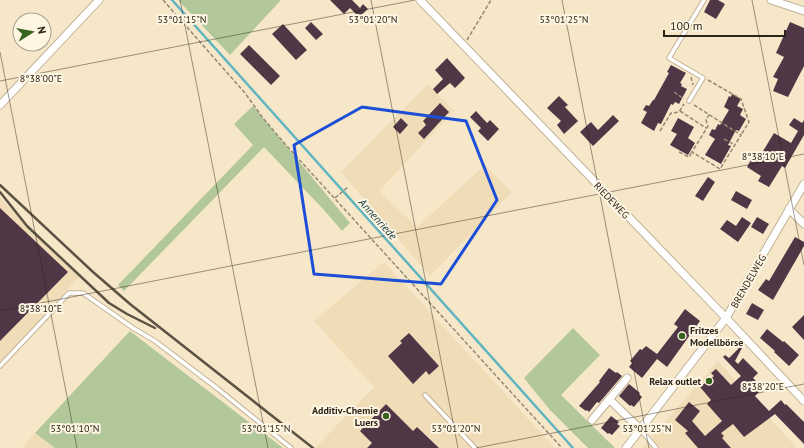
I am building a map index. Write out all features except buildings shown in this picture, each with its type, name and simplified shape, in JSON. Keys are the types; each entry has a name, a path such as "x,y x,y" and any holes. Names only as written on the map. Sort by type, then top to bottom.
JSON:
{"street":[{"path":"0,105 99,0"},
{"name":"RIEDEWEG","path":"420,0 804,401"},
{"path":"771,0 804,11"},
{"name":"BRENDELWEG","path":"626,448 726,318 804,184"},
{"path":"789,209 804,224"},
{"path":"592,420 627,378"},
{"path":"609,399 640,430"}],"lane":[{"path":"689,102 703,78 669,58 704,0"},
{"path":"0,366 69,293 83,293 133,328 155,341 218,389 291,448"},
{"path":"425,395 475,448"},
{"path":"640,430 656,448"}],"path":[{"path":"163,0 245,93 263,118 285,144 562,448"},
{"path":"463,46 490,0"},
{"path":"689,70 694,93"},
{"path":"692,152 720,168 749,122 741,99 703,78"},
{"path":"660,130 671,113 679,112 686,100 674,92"},
{"path":"689,102 741,135"},
{"path":"680,111 706,128"},
{"path":"679,152 689,157 708,126 706,120 709,115"},
{"path":"724,139 734,145"},
{"path":"335,198 348,187"}],"highlighted area":[{"path":"362,107 466,121 497,200 441,284 314,274 294,145"}],"shaded area":[{"path":"428,84 454,111 379,191 417,227 485,165 512,192 430,276 341,172"},
{"path":"0,198 80,276 0,364"},
{"path":"384,262 555,448 315,448 374,387 314,321"},
{"path":"718,361 797,448 642,448"},
{"path":"35,433 55,448 22,448"}],"green space":[{"path":"178,0 281,0 230,55"},
{"path":"253,106 350,223 342,231 264,147 124,291 118,285 253,145 234,124"},
{"path":"573,328 600,355 561,395 615,448 588,448 550,410 524,378"},
{"path":"130,331 283,448 55,448 35,433"}],"waterway":[{"name":"Annenriede","path":"172,0 573,448"}],"railway":[{"path":"0,185 93,272 130,304 313,448"},
{"path":"0,192 27,226 109,303 155,328"}],"place":[{"name":"Fritzes Modellbörse","path":"682,336"},
{"name":"Relax outlet","path":"709,381"},
{"name":"Additiv-Chemie Luers","path":"386,416"}]}
